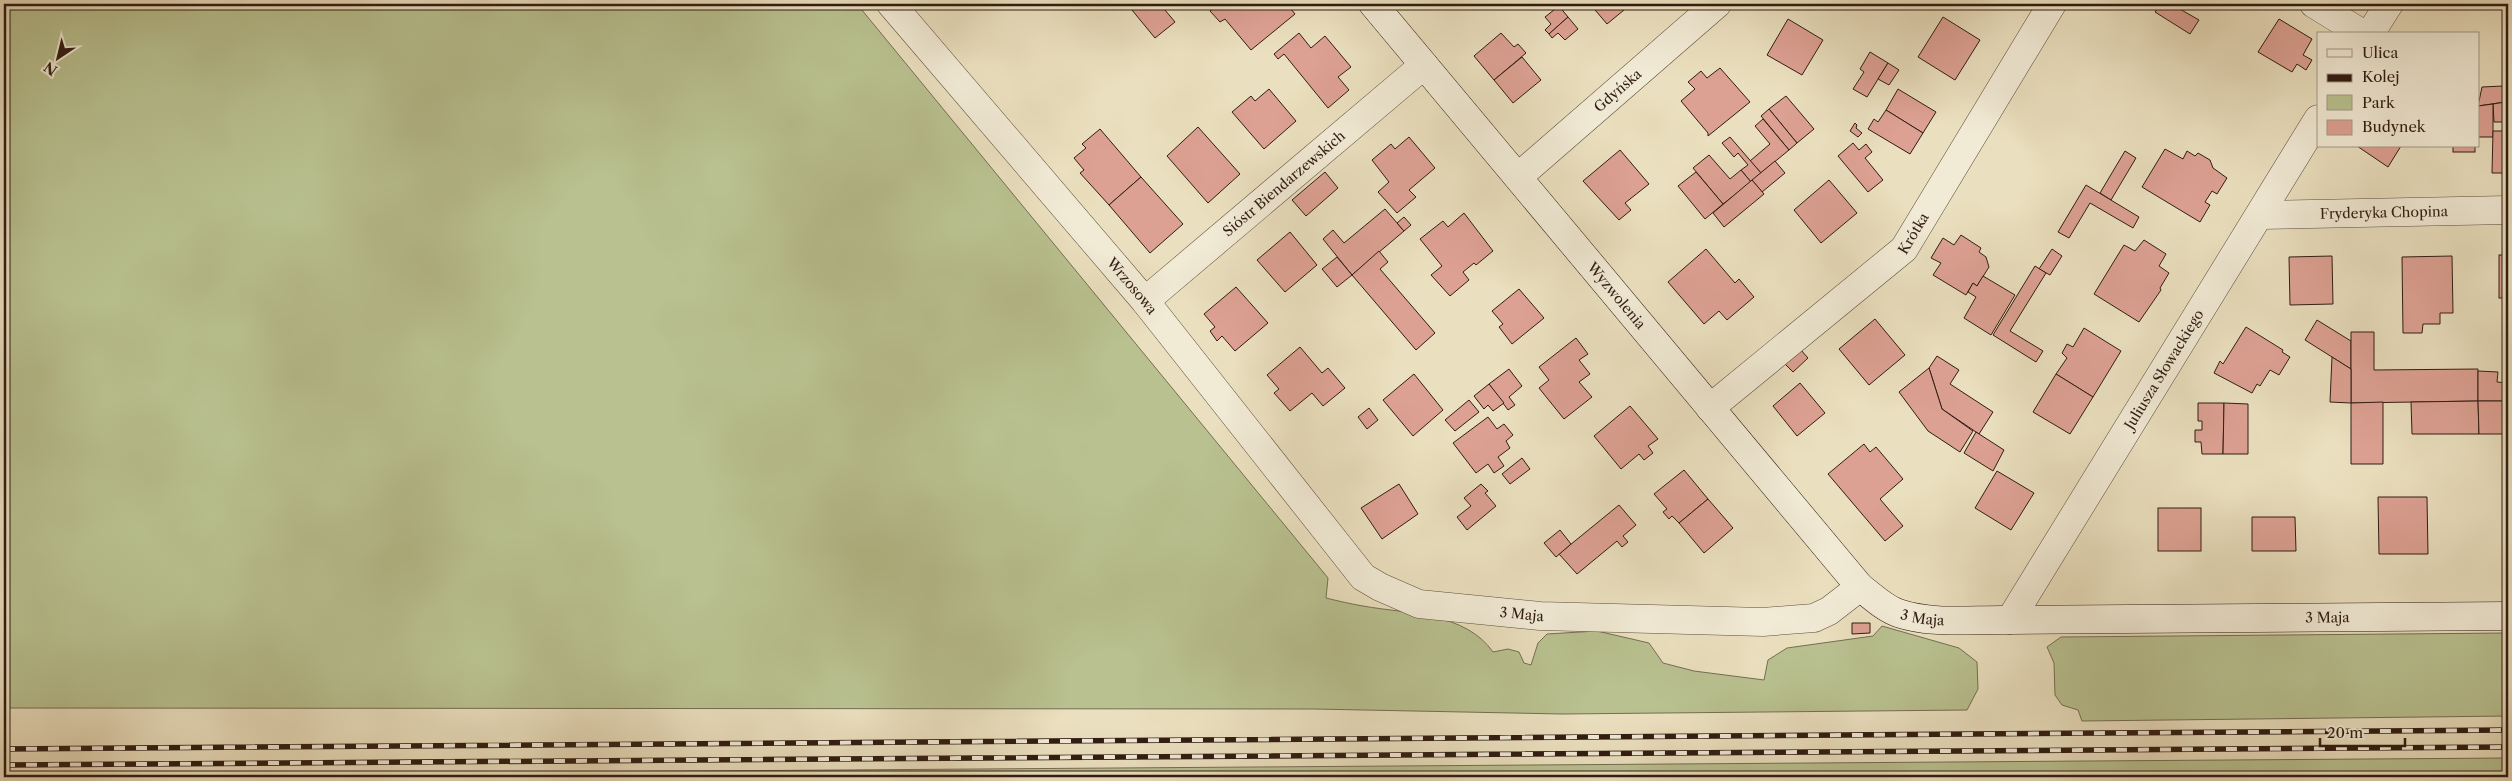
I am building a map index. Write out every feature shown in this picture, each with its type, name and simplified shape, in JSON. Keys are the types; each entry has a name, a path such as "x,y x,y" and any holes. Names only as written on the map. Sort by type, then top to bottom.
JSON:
{"street":[{"name":"Wrzosowa","path":"891,4 1144,301 1363,576"},
{"name":"Wyzwolenia","path":"1373,4 1860,587"},
{"name":"Gdyńska","path":"1518,177 1717,4"},
{"name":"Krótka","path":"1710,408 1904,250 2052,4"},
{"path":"2314,4 2360,32"},
{"path":"2371,32 2389,4"},
{"name":"Sióstr Biendarzewskich","path":"1144,301 1424,65"},
{"name":"Juliusza Słowackiego","path":"2010,620 2317,121"},
{"name":"Fryderyka Chopina","path":"2260,215 2508,210"},
{"name":"3 Maja","path":"1363,576 1380,587 1419,604 1540,616 1763,622 1814,618 1828,611 1860,587 1876,600 1897,612 1912,616 2010,620 2508,616"}],"green space":[{"path":"4,4 857,4 1328,578 1326,598 1434,617 1451,622 1467,629 1481,639 1493,652 1508,649 1519,652 1524,663 1531,665 1538,643 1547,634 1597,631 1649,643 1663,663 1694,671 1764,680 1768,660 1787,648 1873,636 1882,626 1959,648 1977,662 1978,689 1967,710 1562,714 1314,709 4,708"},
{"path":"2508,633 2508,716 2082,721 2078,710 2062,705 2055,695 2054,663 2047,647 2061,637"},
{"path":"2508,758 2508,777 4,777 4,776"}],"building":[{"path":"1127,4 1160,4 1175,22 1155,38"},
{"path":"1219,4 1287,4 1295,14 1251,50 1225,19 1220,22 1210,11"},
{"path":"1590,4 1625,4 1621,7 1624,10 1607,24"},
{"path":"2161,4 2171,4 2199,20 2190,34 2155,12"},
{"path":"1559,6 1568,17 1549,34 1545,30 1551,24 1545,17"},
{"path":"1568,17 1578,29 1565,40 1558,33 1552,38 1549,34"},
{"path":"1943,17 1980,40 1955,80 1918,57"},
{"path":"1788,19 1823,40 1802,75 1767,55"},
{"path":"2279,19 2312,39 2303,55 2312,60 2306,70 2297,64 2292,72 2258,52"},
{"path":"1299,33 1311,48 1325,36 1351,67 1338,77 1349,90 1328,108 1284,54 1278,59 1274,54"},
{"path":"1501,33 1514,47 1518,44 1526,53 1494,80 1474,56"},
{"path":"1870,52 1888,63 1867,97 1853,89 1864,72 1860,69"},
{"path":"1522,57 1541,80 1513,103 1494,80"},
{"path":"1888,63 1899,70 1889,85 1878,79"},
{"path":"1720,68 1750,102 1708,136 1708,133 1681,101 1695,89 1688,82 1701,71 1707,78"},
{"path":"2503,86 2505,102 2480,106 2482,87"},
{"path":"1269,89 1296,121 1264,149 1232,112 1251,96 1255,101"},
{"path":"1898,89 1936,112 1923,133 1886,110"},
{"path":"1786,96 1814,129 1797,143 1769,109"},
{"path":"2508,102 2508,122 2494,122 2493,104"},
{"path":"2493,104 2493,137 2480,137 2480,106"},
{"path":"1769,109 1797,143 1789,150 1761,116"},
{"path":"1886,110 1923,133 1910,154 1868,129 1874,119 1878,122"},
{"path":"1763,119 1789,150 1761,173 1750,161 1770,144 1755,126"},
{"path":"1855,123 1857,125 1856,128 1862,133 1858,137 1850,131"},
{"path":"1198,127 1240,174 1208,203 1167,156"},
{"path":"1100,129 1141,177 1109,205 1080,173 1084,170 1074,158 1086,148 1082,144"},
{"path":"2493,131 2508,131 2508,173 2492,173"},
{"path":"1409,137 1435,168 1409,190 1416,197 1397,213 1378,192 1389,182 1372,160 1391,144 1395,149"},
{"path":"1730,137 1761,173 1751,182 1741,170 1748,165 1738,153 1734,157 1722,143"},
{"path":"1853,143 1859,150 1866,144 1872,152 1865,158 1883,180 1868,192 1838,156"},
{"path":"2360,148 2400,148 2388,167"},
{"path":"2453,148 2475,148 2475,152 2453,152"},
{"path":"2165,149 2183,159 2187,151 2195,156 2198,153 2210,160 2213,168 2227,178 2217,194 2212,191 2205,202 2210,205 2200,222 2142,187"},
{"path":"1620,150 1649,184 1625,203 1631,210 1619,220 1583,181"},
{"path":"2125,151 2136,158 2111,200 2100,193"},
{"path":"1709,155 1730,179 1741,170 1751,182 1723,204 1693,168"},
{"path":"1775,161 1785,173 1762,192 1752,180"},
{"path":"1325,172 1338,188 1306,216 1292,200"},
{"path":"1696,172 1723,204 1705,219 1678,186"},
{"path":"1141,177 1183,224 1150,253 1109,205"},
{"path":"1752,180 1764,194 1724,227 1713,213"},
{"path":"1829,180 1857,213 1821,243 1794,210"},
{"path":"2086,185 2139,217 2133,228 2090,203 2069,238 2058,232"},
{"path":"1385,209 1404,231 1352,275 1323,239 1333,230 1344,243"},
{"path":"1464,213 1493,251 1476,265 1474,263 1463,272 1469,280 1450,296 1431,275 1442,266 1420,239 1443,221 1448,227"},
{"path":"1404,217 1411,225 1404,231 1397,223"},
{"path":"1290,232 1317,265 1285,292 1257,260"},
{"path":"1961,235 1981,248 1979,252 1986,257 1989,267 1977,286 1973,283 1966,295 1933,275 1941,263 1931,258 1943,238 1954,245"},
{"path":"2144,240 2166,254 2159,266 2169,273 2160,288 2161,290 2139,322 2094,294 2124,245 2135,251"},
{"path":"1706,249 1735,283 1739,279 1754,297 1727,320 1719,311 1704,324 1668,282"},
{"path":"2052,249 2062,256 2050,275 2039,269"},
{"path":"1379,251 1388,262 1380,269 1435,333 1416,350 1352,275"},
{"path":"2499,255 2508,255 2508,298 2499,298"},
{"path":"2332,256 2333,304 2290,305 2289,257"},
{"path":"2452,256 2453,313 2440,313 2440,324 2423,324 2422,333 2403,333 2402,257"},
{"path":"1337,257 1352,275 1337,287 1322,269"},
{"path":"2035,266 2046,273 2010,331 2043,351 2036,362 1993,335"},
{"path":"1983,276 2015,295 1991,335 1964,318 1976,297 1968,292 1973,283 1977,286"},
{"path":"1236,287 1268,323 1235,351 1222,336 1217,341 1210,331 1215,327 1204,314"},
{"path":"1519,289 1544,318 1512,344 1499,327 1503,324 1492,311"},
{"path":"1875,319 1905,355 1869,385 1839,349"},
{"path":"2317,320 2351,341 2351,369 2305,340"},
{"path":"2246,327 2283,350 2282,352 2290,357 2279,375 2270,370 2260,386 2257,384 2252,393 2214,373 2220,361 2223,364"},
{"path":"2084,328 2121,351 2093,397 2056,374 2067,358 2062,353 2067,344 2073,347"},
{"path":"2351,332 2374,332 2374,370 2478,369 2478,401 2351,403"},
{"path":"1576,338 1588,354 1579,360 1590,374 1579,382 1592,397 1564,419 1539,388 1549,380 1539,367"},
{"path":"1300,347 1322,373 1328,368 1345,388 1323,406 1312,393 1290,411 1274,393 1279,389 1267,375"},
{"path":"1800,349 1808,358 1793,372 1784,363"},
{"path":"1937,356 1959,370 1950,384 1993,412 1979,434 1942,409 1929,368"},
{"path":"2332,357 2351,369 2351,403 2330,402"},
{"path":"1929,368 1942,409 1973,431 1960,452 1928,431 1899,392"},
{"path":"1509,369 1522,386 1509,397 1515,405 1508,410 1489,384"},
{"path":"2478,371 2498,372 2497,382 2508,383 2508,401 2478,401"},
{"path":"1414,374 1443,410 1413,436 1383,400"},
{"path":"2056,374 2093,397 2070,434 2033,412"},
{"path":"1800,383 1825,413 1797,436 1773,406"},
{"path":"1489,384 1504,403 1493,411 1488,405 1484,409 1474,396"},
{"path":"1469,400 1479,412 1455,431 1445,420"},
{"path":"2478,401 2479,434 2412,434 2411,402"},
{"path":"2478,401 2508,401 2508,434 2479,434"},
{"path":"2383,402 2383,464 2351,464 2351,403"},
{"path":"2198,403 2224,403 2223,454 2202,454 2201,442 2195,442 2195,430 2202,430 2202,421 2198,421"},
{"path":"2224,403 2248,404 2248,454 2223,454"},
{"path":"1630,406 1658,439 1648,446 1653,453 1644,460 1639,454 1621,469 1594,436"},
{"path":"1369,408 1378,420 1367,429 1358,417"},
{"path":"1488,417 1497,429 1504,424 1513,435 1506,441 1510,448 1498,457 1504,466 1494,473 1488,464 1476,473 1453,443"},
{"path":"1976,432 2004,450 1993,471 1964,453"},
{"path":"1864,444 1870,452 1876,447 1903,479 1880,499 1903,526 1885,541 1828,474"},
{"path":"1522,458 1530,469 1510,484 1502,474"},
{"path":"1684,470 1708,499 1679,523 1672,516 1669,519 1663,512 1667,509 1654,494"},
{"path":"1997,471 2034,493 2011,530 1975,508"},
{"path":"1399,484 1418,514 1382,539 1361,508"},
{"path":"1481,484 1488,491 1485,493 1496,506 1467,530 1457,517 1471,506 1464,498"},
{"path":"2378,497 2427,497 2428,554 2379,554"},
{"path":"1708,499 1733,528 1704,553 1679,523"},
{"path":"1619,505 1636,525 1623,536 1628,542 1622,547 1617,541 1577,574 1559,554"},
{"path":"2158,508 2201,508 2201,551 2158,551"},
{"path":"2252,517 2295,517 2296,551 2252,551"},
{"path":"1560,530 1571,544 1556,557 1544,543"},
{"path":"1852,623 1870,623 1870,633 1852,634"}],"railway":[{"path":"4,749 2508,730"},
{"path":"4,765 2508,747"}]}
